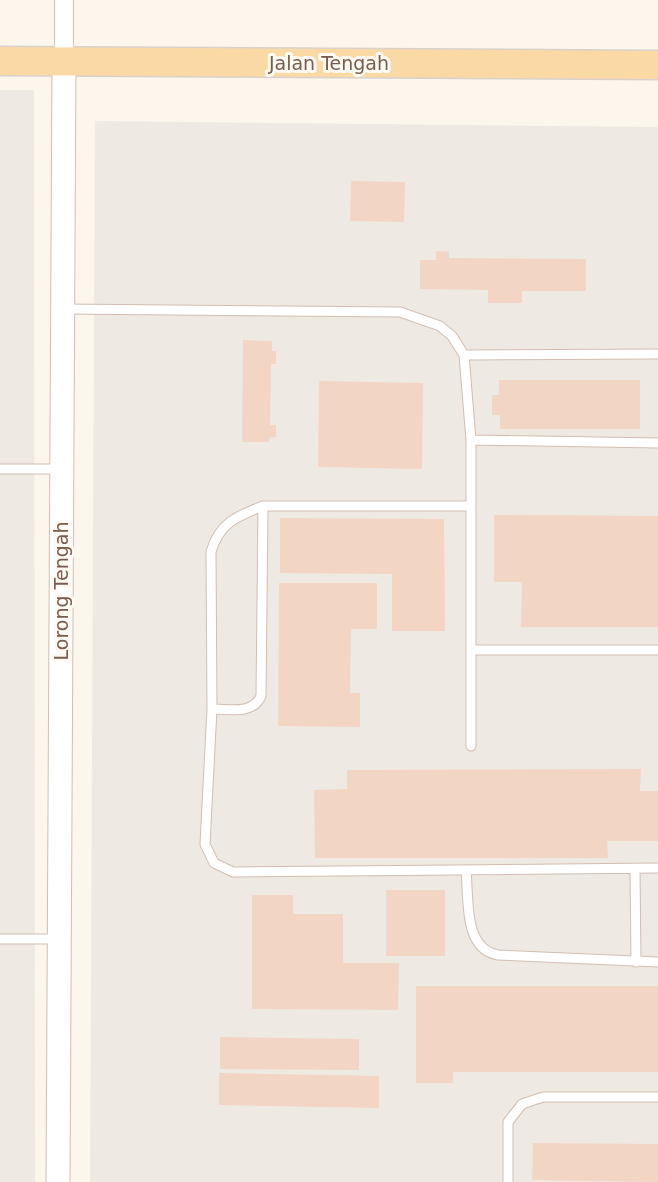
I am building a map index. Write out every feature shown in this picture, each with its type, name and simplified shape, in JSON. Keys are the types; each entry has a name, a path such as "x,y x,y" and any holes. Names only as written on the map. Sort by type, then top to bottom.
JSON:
{"main road":[{"name":"Jalan Tengah","path":"0,61 658,65"}],"street":[{"name":"Lorong Tengah","path":"58,1182 64,0"}],"lane":[{"path":"62,309 400,312 440,326 452,336 464,355 471,440 471,746"},
{"path":"464,355 658,354"},
{"path":"471,440 658,443"},
{"path":"0,470 62,468"},
{"path":"471,506 262,506 231,519 215,539 211,552 212,709 205,844 208,855 223,869 233,872 658,868"},
{"path":"212,709 248,709 256,704 261,695 262,506"},
{"path":"471,650 658,650"},
{"path":"635,869 636,962"},
{"path":"466,870 473,939 483,951 498,956 658,962"},
{"path":"0,939 59,939"},
{"path":"508,1182 508,1122 522,1104 544,1097 658,1097"}],"shaded area":[{"path":"0,90 34,90 35,1182 0,1182"},
{"path":"95,121 658,127 658,1182 90,1182"}],"building":[{"path":"351,181 405,182 404,222 350,221"},
{"path":"436,251 449,252 449,258 586,259 586,291 522,291 522,303 488,303 488,290 420,289 420,260 436,260"},
{"path":"243,340 272,341 272,351 276,351 276,364 271,364 270,425 276,425 276,437 269,438 269,442 242,442"},
{"path":"499,380 640,380 640,429 500,429 500,415 492,415 492,395 499,395"},
{"path":"319,381 423,383 422,469 318,467"},
{"path":"494,515 658,516 658,627 521,627 522,582 494,582"},
{"path":"280,518 444,519 445,631 392,631 392,574 280,573"},
{"path":"279,583 377,583 377,629 351,629 350,693 360,693 360,727 278,726"},
{"path":"641,769 640,791 658,791 658,841 607,841 608,858 315,858 314,790 347,789 347,770"},
{"path":"386,890 445,890 445,956 386,956"},
{"path":"252,895 293,895 293,914 343,914 343,963 399,963 398,1010 252,1009"},
{"path":"416,986 658,986 658,1072 453,1072 453,1083 416,1083"},
{"path":"220,1037 359,1039 359,1070 220,1069"},
{"path":"219,1073 379,1076 379,1108 219,1105"},
{"path":"533,1143 658,1144 658,1182 532,1180"}]}
